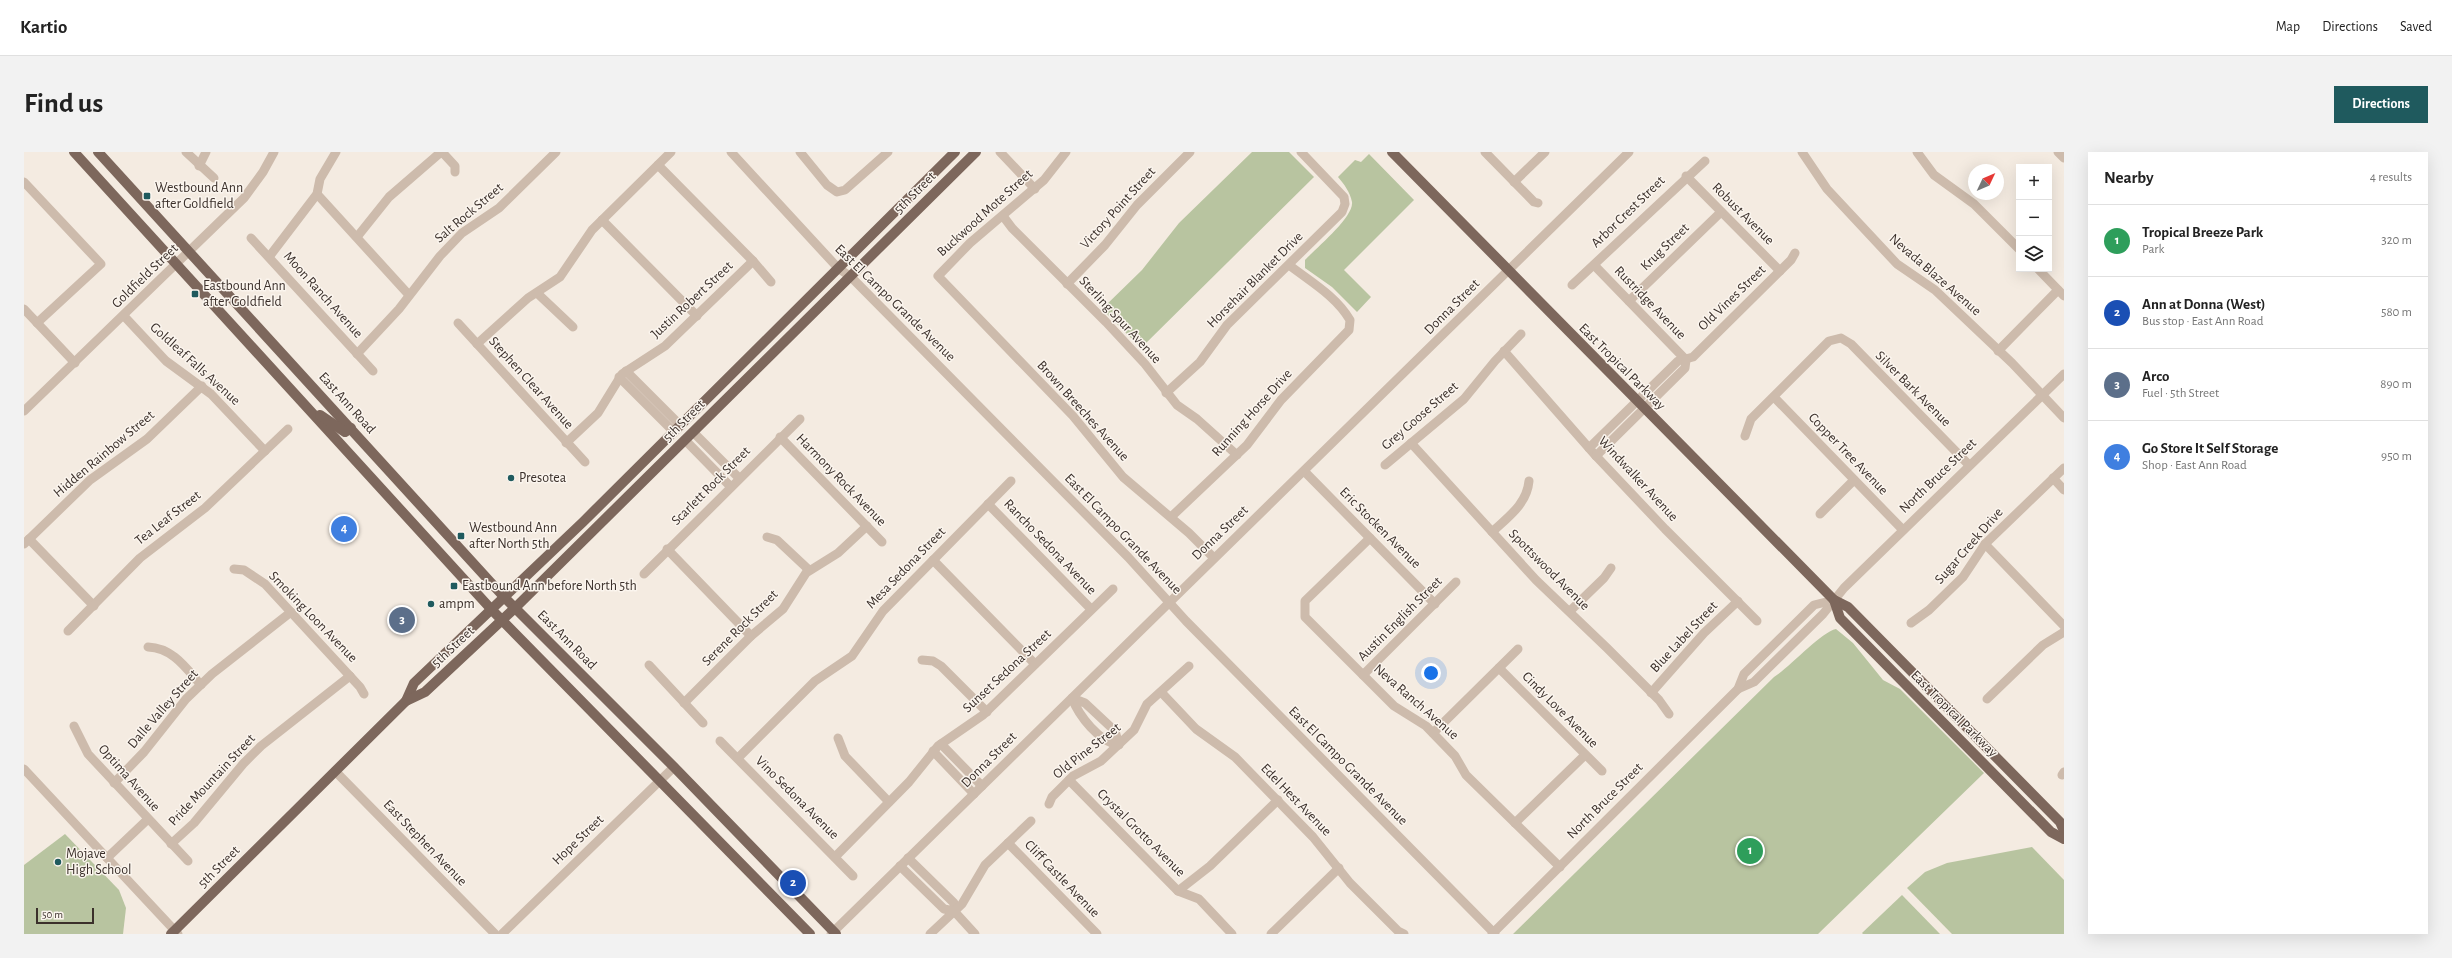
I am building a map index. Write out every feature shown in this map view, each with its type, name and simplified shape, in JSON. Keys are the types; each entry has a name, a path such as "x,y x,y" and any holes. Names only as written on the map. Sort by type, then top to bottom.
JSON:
{"main road":[{"path":"74,152 491,609 810,934"},
{"name":"East Ann Road","path":"98,152 504,596 674,767 834,933"},
{"name":"5th Street","path":"406,701 414,683 504,596 584,522 955,152"},
{"name":"5th Street","path":"175,933 406,701 425,692 516,608 976,152"},
{"name":"East Tropical Parkway","path":"1392,152 1834,600 1848,607 1854,612 2060,822 2064,831"},
{"path":"685,440 688,429 710,395"},
{"path":"302,402 340,430 345,432 351,428"},
{"path":"652,473 674,439 677,428"},
{"name":"East Tropical Parkway","path":"1834,600 1840,618 2050,832 2064,838"}],"street":[{"path":"186,152 199,166 214,178"},
{"path":"199,166 206,152"},
{"name":"Goldfield Street","path":"24,412 244,198 263,172 274,152"},
{"path":"269,257 317,194 320,179 336,152"},
{"path":"357,237 389,198 441,152 455,166 456,172"},
{"path":"477,344 537,293 560,277 592,230 671,152"},
{"name":"East El Campo Grande Avenue","path":"731,152 838,268 851,277 1128,557 1169,602 1494,934"},
{"path":"800,152 827,185 837,192 845,190 886,152"},
{"path":"1000,152 1035,189"},
{"name":"Buckwood Mote Street","path":"938,276 970,243 1035,189 1066,152"},
{"name":"Horsehair Blanket Drive","path":"1166,393 1200,362 1227,325 1339,216 1345,204 1339,191 1301,152"},
{"path":"1485,152 1534,202 1538,203"},
{"path":"1514,182 1545,152"},
{"name":"Donna Street","path":"834,933 908,858 1214,558 1305,472 1629,152"},
{"name":"Nevada Blaze Avenue","path":"1802,152 1827,189 1897,264 1935,290 2042,394 2064,418"},
{"path":"1917,152 1934,175 1974,204 2016,246"},
{"path":"2058,152 2064,158"},
{"name":"Salt Rock Street","path":"357,354 400,309 409,295 440,256 462,233 499,208 553,153"},
{"name":"Victory Point Street","path":"1067,284 1105,245 1137,205 1185,154"},
{"name":"Arbor Crest Street","path":"1572,286 1686,176 1705,161"},
{"path":"658,165 754,261 771,282"},
{"name":"Robust Avenue","path":"1686,176 1780,271"},
{"path":"24,182 101,264 37,323"},
{"path":"317,194 409,295"},
{"name":"Krug Street","path":"1630,302 1721,212"},
{"name":"Sterling Spur Avenue","path":"1003,216 1012,228 1145,364 1166,393 1177,405 1197,419 1237,455"},
{"path":"602,220 696,316"},
{"name":"Moon Ranch Avenue","path":"252,238 373,371"},
{"name":"Old Vines Street","path":"1589,448 1678,361 1693,357 1780,271 1795,253"},
{"name":"Justin Robert Street","path":"566,443 598,412 622,374 664,346 754,261"},
{"name":"Running Horse Drive","path":"1171,517 1237,455 1257,434 1291,390 1346,335 1350,325 1350,320 1347,314 1330,295 1289,265"},
{"name":"Rustridge Avenue","path":"1594,265 1686,360"},
{"path":"1998,351 2061,293 2041,272"},
{"name":"Brown Breeches Avenue","path":"938,276 1073,416 1123,477 1171,517 1214,558"},
{"path":"537,293 573,327"},
{"path":"24,309 75,363"},
{"name":"Goldleaf Falls Avenue","path":"124,316 166,361 202,386 265,451"},
{"name":"Stephen Clear Avenue","path":"458,323 566,443 585,462"},
{"name":"Grey Goose Street","path":"1385,465 1464,399 1504,351 1521,334"},
{"name":"Silver Bark Avenue","path":"1774,397 1834,339 1841,338 1851,344 1969,465"},
{"name":"Windwalker Avenue","path":"1504,351 1596,456 1757,621"},
{"name":"Old Vines Street","path":"1596,456 1685,368 1686,360"},
{"path":"622,374 677,428"},
{"name":"North Bruce Street","path":"1494,934 1738,688 1744,674 1814,604 1834,600 1969,465 2064,374"},
{"name":"Hidden Rainbow Street","path":"27,541 90,480 147,439 202,386"},
{"path":"1745,436 1752,419 1774,397"},
{"name":"Copper Tree Avenue","path":"1774,397 1903,530"},
{"name":"Scarlett Rock Street","path":"644,574 730,486 800,419"},
{"name":"Tea Leaf Street","path":"68,631 140,558 166,536 195,517 288,429"},
{"path":"693,432 739,478"},
{"name":"Harmony Rock Avenue","path":"780,437 882,542"},
{"path":"685,440 730,486"},
{"name":"Spottswood Avenue","path":"1411,443 1536,580 1570,611 1651,692 1669,714"},
{"name":"Sugar Creek Drive","path":"1910,623 1929,610 1963,577 1985,544 2064,468"},
{"name":"Eric Stocken Avenue","path":"1305,472 1435,604"},
{"path":"2053,478 2064,490"},
{"path":"1820,514 1854,480"},
{"name":"Mesa Sedona Street","path":"738,758 815,681 852,656 877,617 1011,481"},
{"path":"1492,532 1521,504 1528,488 1528,481"},
{"name":"Rancho Sedona Avenue","path":"988,504 1091,609"},
{"name":"Serene Rock Street","path":"684,703 751,636 783,609 801,578 809,570 838,553 867,526"},
{"path":"767,536 777,540 809,570"},
{"name":"Neva Ranch Avenue","path":"1370,538 1305,601 1303,611 1305,617 1394,706 1421,722 1433,733 1455,756 1466,775 1560,867"},
{"path":"27,541 94,606"},
{"path":"1985,544 2064,626"},
{"path":"667,549 751,636"},
{"path":"933,560 1035,664"},
{"path":"1570,611 1604,578 1611,568"},
{"name":"Smoking Loon Avenue","path":"234,569 244,570 259,579 350,676 364,694"},
{"name":"Austin English Street","path":"1363,675 1456,582"},
{"name":"Sunset Sedona Street","path":"835,857 909,782 933,751 976,721 986,712 1113,588"},
{"name":"Blue Label Street","path":"1651,692 1704,633 1738,601"},
{"name":"Dalle Valley Street","path":"114,783 144,752 176,711 201,685 291,612"},
{"path":"1986,699 2043,644 2064,632"},
{"path":"148,647 158,648 173,656 201,685"},
{"path":"1433,733 1518,650"},
{"path":"922,660 933,661 941,666 986,712"},
{"path":"648,665 703,723"},
{"name":"Old Pine Street","path":"1049,804 1052,798 1069,780 1101,761 1119,745 1134,730 1147,704 1189,666"},
{"name":"Cindy Love Avenue","path":"1499,668 1602,771"},
{"name":"Pride Mountain Street","path":"171,844 194,823 243,764 261,746 350,676"},
{"name":"Edel Hest Avenue","path":"1161,692 1196,729 1235,757 1278,800 1339,868 1350,884 1399,933"},
{"path":"1072,698 1086,703 1116,733 1119,745 1108,744 1078,712 1072,698"},
{"name":"Optima Avenue","path":"74,726 88,754 188,861"},
{"path":"838,738 842,750 850,762 890,802"},
{"name":"Vino Sedona Avenue","path":"720,741 853,876"},
{"path":"941,744 982,786"},
{"path":"933,751 974,794"},
{"path":"1515,823 1585,755"},
{"name":"Hope Street","path":"502,934 674,767"},
{"path":"24,769 175,933"},
{"name":"East Stephen Avenue","path":"336,771 495,934"},
{"name":"Crystal Grotto Avenue","path":"1069,780 1178,890 1199,899 1232,934"},
{"path":"1178,890 1210,866 1278,800"},
{"path":"107,858 148,819"},
{"path":"930,934 962,904 985,865 1031,821"},
{"name":"Cliff Castle Avenue","path":"1008,843 1097,934"},
{"path":"908,858 954,903 954,911"},
{"path":"900,866 944,909 954,911 975,934"},
{"path":"1271,934 1339,868"}],"green space":[{"path":"1252,152 1289,152 1314,177 1141,348 1102,309 1142,270 1179,223"},
{"path":"1369,154 1414,200 1344,270 1371,297 1357,312 1332,287 1305,268 1305,260 1341,224 1351,208 1352,202 1350,195 1345,185 1338,177 1355,160 1361,162"},
{"path":"1836,629 1853,643 1883,680 1900,689 1984,773 1818,934 1513,934 1774,677 1822,636"},
{"name":"Mojave High School","path":"65,834 119,890 126,908 123,934 24,934 24,865"},
{"path":"2032,847 2064,880 2064,934 1952,934 1907,888 1925,872 1947,863"},
{"path":"1902,895 1940,934 1862,933"}],"place":[{"name":"Westbound Ann after Goldfield","path":"147,196"},
{"name":"Eastbound Ann after Goldfield","path":"195,294"},
{"name":"Presotea","path":"511,478"},
{"name":"Go Store It Self Storage","path":"344,529"},
{"name":"Westbound Ann after North 5th","path":"461,536"},
{"name":"Eastbound Ann before North 5th","path":"454,586"},
{"name":"ampm","path":"431,604"},
{"name":"Arco","path":"402,620"},
{"name":"Tropical Breeze Park","path":"1750,851"},
{"name":"Mojave High School","path":"58,862"},
{"name":"Ann at Donna (West)","path":"793,883"}]}
